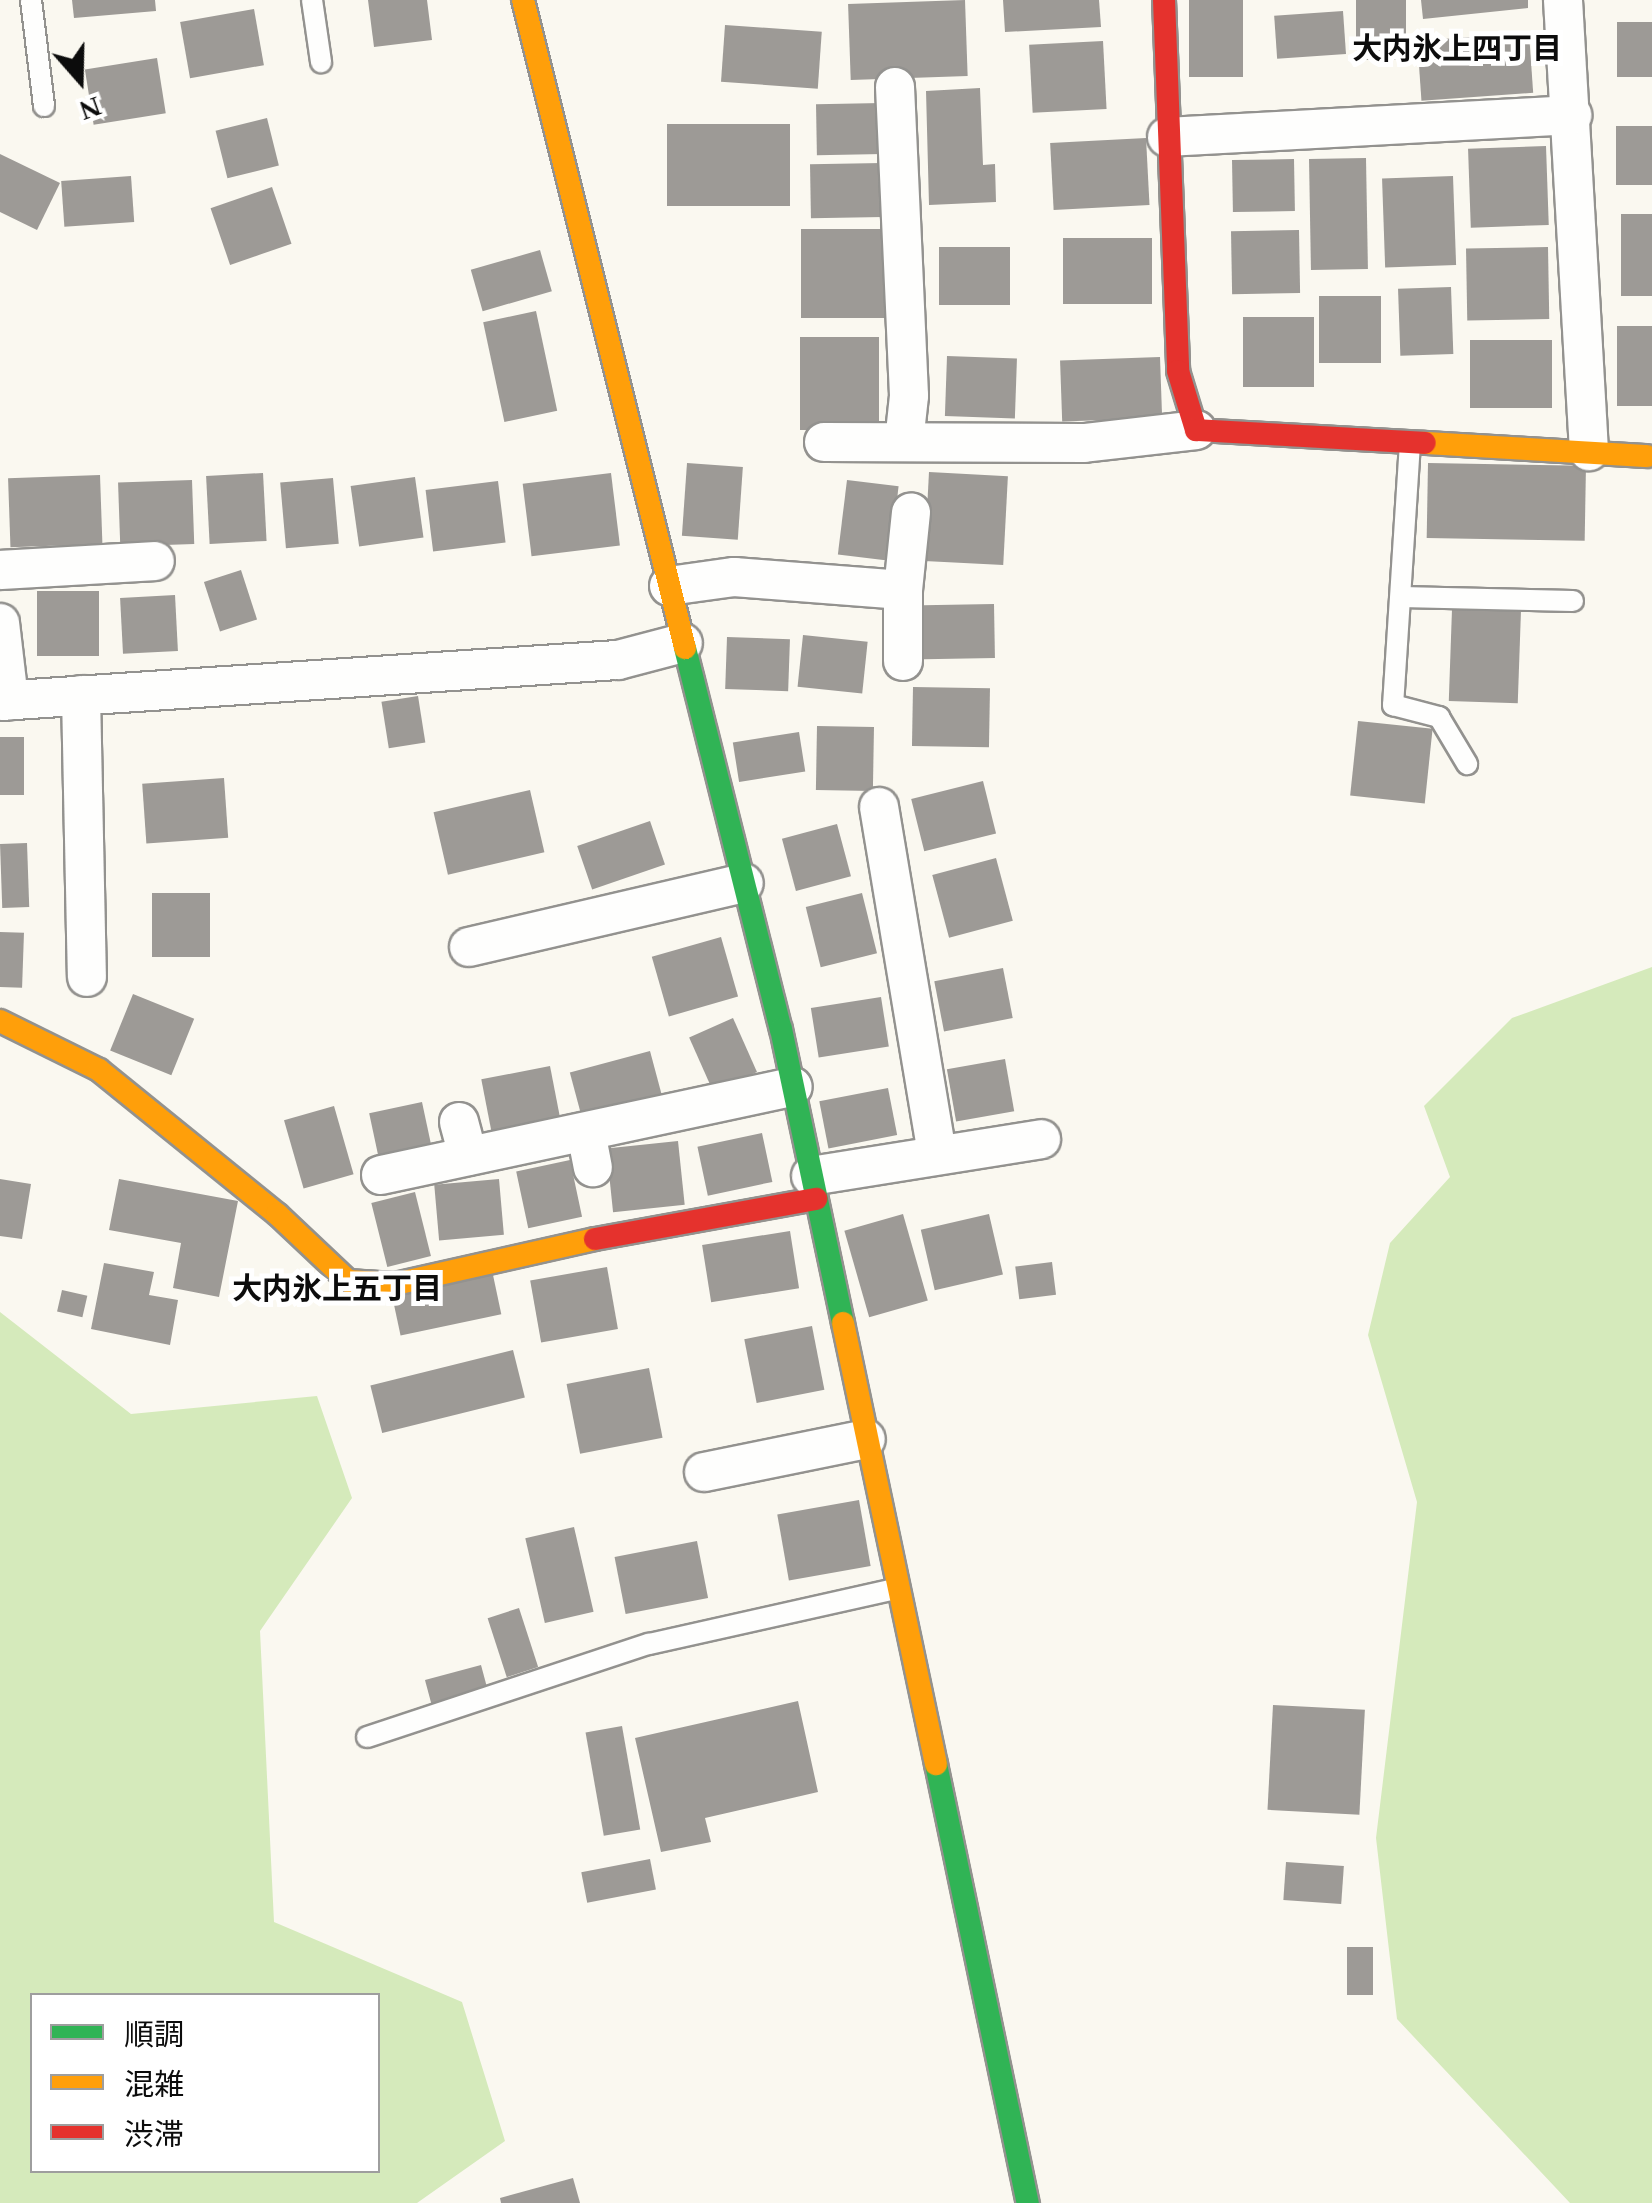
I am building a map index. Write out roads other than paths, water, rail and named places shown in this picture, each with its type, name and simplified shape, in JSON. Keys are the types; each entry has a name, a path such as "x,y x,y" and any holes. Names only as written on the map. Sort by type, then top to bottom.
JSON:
{"street":[{"path":"523,0 793,1088 1028,2203"},
{"path":"1164,0 1178,370 1196,430"},
{"path":"1563,0 1588,451"},
{"path":"895,87 909,396 904,442"},
{"path":"1167,137 1572,115"},
{"path":"824,442 1084,443 1196,430 1647,456"},
{"path":"902,661 903,590 911,512"},
{"path":"0,570 155,561"},
{"path":"670,586 734,577 903,590"},
{"path":"0,623 4,700 618,660 683,643"},
{"path":"82,694 86,977"},
{"path":"879,807 937,1156"},
{"path":"469,947 744,883"},
{"path":"0,1021 99,1070 277,1214 348,1280 396,1284 492,1258 937,1156 1040,1139"},
{"path":"381,1175 464,1139 589,1149 793,1088"},
{"path":"704,1472 866,1440"}],"lane":[{"path":"31,0 44,106"},
{"path":"312,0 321,62"},
{"path":"1410,442 1393,705 1440,717 1466,764"},
{"path":"1401,597 1573,601"},
{"path":"367,1737 649,1644 898,1589"}],"district":[{"name":"大内氷上四丁目","path":"1457,49"},
{"name":"大内氷上五丁目","path":"337,1289"}]}
